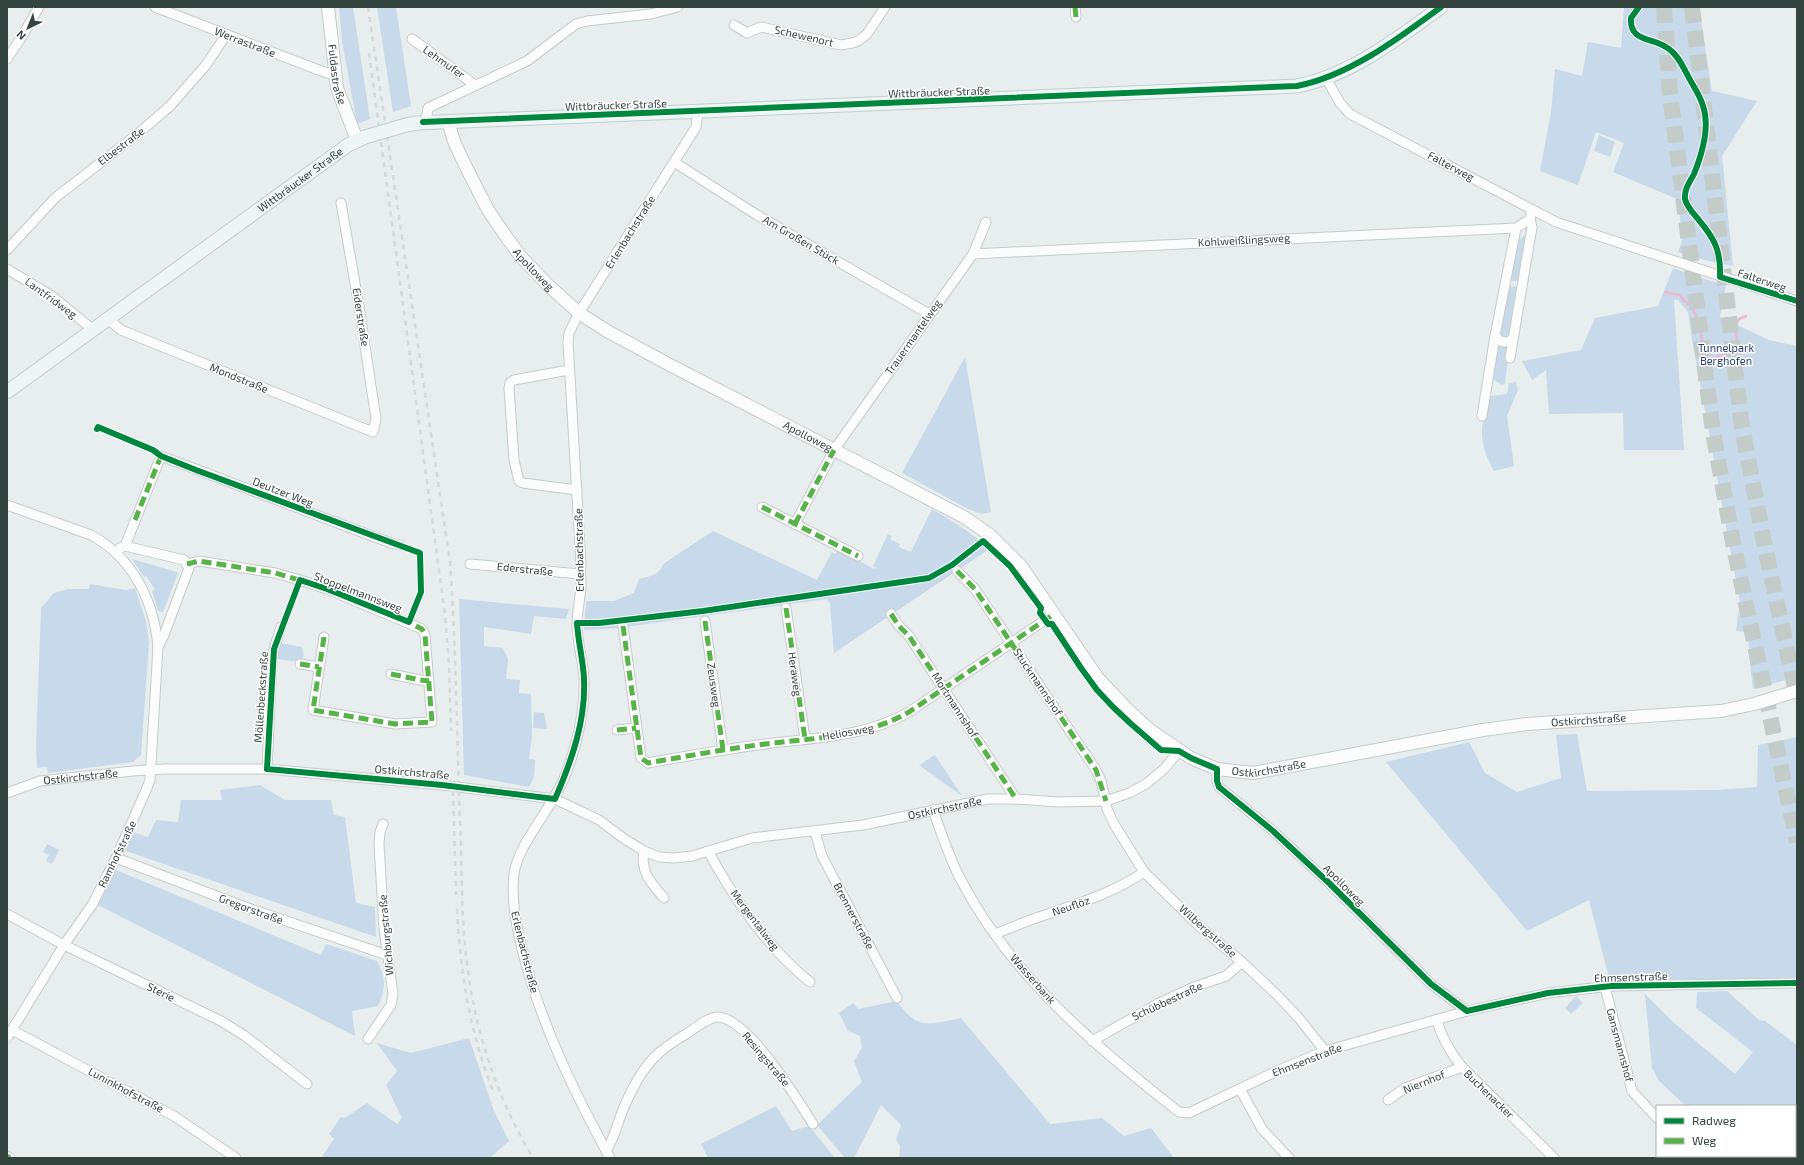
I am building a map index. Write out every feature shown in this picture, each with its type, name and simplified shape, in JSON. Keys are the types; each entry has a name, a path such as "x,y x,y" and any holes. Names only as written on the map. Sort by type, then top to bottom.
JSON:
{"main road":[{"name":"Wittbräucker Straße","path":"7,392 107,318 361,139 406,125 420,123 1297,86 1326,78 1379,50 1441,7"}],"street":[{"path":"7,59 39,7"},
{"name":"Werrastraße","path":"155,7 336,76"},
{"name":"Fuldastraße","path":"328,7 340,98 361,139"},
{"path":"420,123 427,115 428,108 527,61 576,24 587,21 651,14 678,7"},
{"name":"Schewenort","path":"734,25 747,33 761,27 841,45 858,41 867,34 885,7"},
{"path":"1075,7 1076,17"},
{"name":"Elbestraße","path":"7,250 55,198 140,132 170,106 206,65 226,35"},
{"name":"Lehmufer","path":"412,39 475,85"},
{"name":"Falterweg","path":"1326,78 1340,103 1350,114 1556,222 1797,301"},
{"name":"Erlenbachstraße","path":"608,1155 571,1082 540,1008 524,957 514,911 513,882 516,862 521,852 555,799 572,754 583,710 584,676 577,623 580,574 577,490 569,370 569,333 578,313 696,127 698,111"},
{"name":"Apolloweg","path":"448,122 455,144 472,180 488,210 505,235 525,262 578,313 628,342 964,516 990,535 1021,566 1097,677 1118,701 1150,730 1178,751"},
{"name":"Am Großen Stück","path":"674,162 757,215 929,314"},
{"name":"Eiderstraße","path":"341,203 359,306 376,420 373,432"},
{"path":"1510,358 1532,227 1530,219 1532,210"},
{"path":"1482,416 1494,336 1516,228 1530,219"},
{"name":"Trauermantelweg","path":"795,524 834,450 973,254 986,222"},
{"name":"Kohlweißlingsweg","path":"973,254 1516,228"},
{"name":"Lantfridweg","path":"7,269 52,296 92,329"},
{"path":"1506,281 1522,284"},
{"name":"Mondstraße","path":"107,318 121,330 373,432"},
{"path":"1494,336 1500,341 1507,343 1512,340"},
{"path":"569,370 514,380 510,383 509,388 514,460 519,481 523,484 577,490"},
{"name":"Deutzer Weg","path":"125,546 161,456 391,543 400,545"},
{"path":"7,505 91,535 102,541 113,550 125,546"},
{"path":"762,507 858,556"},
{"name":"Stoppelmannsweg","path":"125,546 184,560 187,564 199,562 287,577 327,589 422,629 425,635 429,681"},
{"name":"Ramhofstraße","path":"9,1034 64,945 92,904 116,858 148,788 150,780 158,647 156,626 146,594 139,581 113,550"},
{"name":"Ramhofstraße","path":"158,647 164,635 189,568 187,564"},
{"name":"Ederstraße","path":"470,564 580,574"},
{"name":"Stuckmannshof","path":"957,571 975,590 1096,770 1106,801"},
{"name":"Heraweg","path":"786,608 805,739"},
{"name":"Mortmannshof","path":"891,614 899,626 909,636 1016,799"},
{"name":"Heliosweg","path":"623,626 636,728 642,758 648,763 723,750 867,731 898,719 1011,643 1019,636 1054,614"},
{"name":"Zeusweg","path":"705,621 723,750"},
{"name":"Möllenbeckstraße","path":"267,769 272,660 281,627"},
{"path":"324,637 313,710 395,724 432,722 429,681 391,674"},
{"path":"300,664 319,667"},
{"name":"Ostkirchstraße","path":"7,793 40,781 150,770 267,769 450,786 555,799 599,820 623,838 644,851 659,857 674,858 692,856 752,838 815,832 869,824 988,799 1059,802 1106,801 1129,793 1146,784 1164,769 1178,751 1217,769 1254,773 1483,730 1526,724 1721,711 1754,704 1797,691"},
{"path":"617,730 636,728"},
{"name":"Apolloweg","path":"1217,769 1217,781 1220,787 1273,831 1329,883 1430,984 1467,1011"},
{"name":"Wilbergstraße","path":"1106,801 1107,809 1114,824 1144,872 1200,927 1242,962 1298,1017 1325,1051"},
{"name":"Wasserbank","path":"933,810 952,862 962,882 995,934 1038,987 1092,1040 1127,1071 1179,1112"},
{"name":"Wichburgstraße","path":"368,1039 392,1000 387,956 379,844 380,832 383,824"},
{"name":"Brennerstraße","path":"815,832 822,856 897,998"},
{"path":"644,851 642,863 644,871 664,898"},
{"name":"Mergentalweg","path":"708,851 751,919 793,969 810,982"},
{"name":"Gregorstraße","path":"116,858 248,908 387,956"},
{"name":"Neuflöz","path":"995,934 1040,916 1107,894 1126,885 1144,872"},
{"name":"Sterie","path":"7,914 64,945 221,1021 245,1036 307,1084"},
{"name":"Schübbestraße","path":"1092,1040 1159,1003 1226,976 1242,962"},
{"name":"Ehmsenstraße","path":"1179,1112 1189,1113 1325,1051 1467,1011 1548,993 1605,987 1797,983"},
{"name":"Gansmannshof","path":"1605,987 1632,1091 1656,1117"},
{"name":"Resingstraße","path":"608,1155 627,1100 651,1060 664,1047 713,1018 724,1019 734,1024 746,1034 778,1072 813,1124"},
{"name":"Buchenacker","path":"1437,1020 1440,1033 1450,1051 1462,1067 1554,1158"},
{"name":"Luninkhofstraße","path":"9,1034 174,1116 236,1158"},
{"name":"Niernhof","path":"1388,1100 1405,1088 1462,1067"},
{"path":"1240,1089 1262,1129 1289,1158"}],"green space":[{"path":"339,7 353,7 370,119 357,124 342,41"},
{"path":"377,7 396,7 411,106 393,112"},
{"path":"1624,7 1699,7 1712,91 1757,101 1722,156 1733,266 1700,259 1678,252 1683,238 1677,199 1613,172 1624,143 1596,132 1578,185 1540,171 1551,112 1555,69 1582,76 1588,42 1621,48"},
{"path":"1599,135 1615,142 1610,157 1594,151"},
{"path":"1527,234 1519,281 1513,281 1509,278 1518,240"},
{"name":"Tunnelpark Berghofen","path":"1673,268 1726,285 1720,317 1769,340 1797,346 1797,677 1753,689 1747,632 1736,631 1740,603 1688,312 1678,300 1674,300 1684,450 1624,450 1623,413 1549,414 1546,370 1532,380 1522,361 1581,350 1595,318 1658,306"},
{"path":"1506,286 1518,287 1511,336 1501,339 1498,333"},
{"path":"1497,344 1508,345 1510,347 1505,383 1502,385 1493,379"},
{"path":"965,357 991,512 982,514 968,509 902,473"},
{"path":"1516,382 1518,390 1507,416 1514,466 1494,471 1485,451 1483,442 1482,425 1484,416 1491,396 1507,394 1509,383"},
{"path":"932,509 957,524 991,548 834,653 830,604 827,599 618,628 584,630 586,601 614,601 634,593 639,579 657,573 663,564 713,531 817,580 832,552 835,554 838,549 874,569 876,567 873,566 888,534 892,536 890,539 900,544 899,547 911,552"},
{"path":"132,559 177,572 178,574 163,612 158,611 152,591 155,589 146,576 144,577"},
{"path":"90,584 126,590 135,588 146,621 149,643 141,755 133,762 48,773 47,767 37,768 36,744 41,608 54,593 68,589 89,589"},
{"path":"459,599 569,609 566,619 534,616 531,634 484,627 484,646 503,648 508,659 506,679 520,680 519,693 531,694 532,737 529,759 535,760 534,777 529,787 464,775"},
{"path":"280,643 302,647 304,656 300,662 276,659"},
{"path":"534,712 544,713 547,729 533,728"},
{"path":"1577,734 1587,791 1715,790 1757,787 1758,745 1797,737 1797,980 1629,979 1610,982 1589,900 1527,931 1386,762 1469,742 1485,773 1517,792 1561,778 1556,735"},
{"path":"935,755 962,796 919,765"},
{"path":"260,785 285,800 331,800 334,815 345,817 356,903 375,907 376,937 126,851 133,832 148,837 156,820 178,822 181,800 222,800 220,790"},
{"path":"47,844 59,850 52,864 46,861 49,855 43,852"},
{"path":"116,870 321,955 326,944 377,961 382,972 384,983 384,989 378,1006 352,1011 355,1036 98,905"},
{"path":"1727,991 1759,1020 1765,1021 1797,1045 1797,1158 1743,1157 1796,1157 1796,1105 1685,1105 1659,1081 1652,1068 1645,994 1673,1022 1735,1074 1753,1052 1696,1008 1697,992"},
{"path":"1576,996 1583,1003 1571,1014 1565,1008"},
{"path":"897,1001 904,1011 911,1017 925,1023 941,1022 961,1018 1050,1124 1102,1118 1124,1136 1151,1128 1174,1158 899,1158 900,1146 896,1140 901,1125 881,1105 854,1158 845,1158 817,1125 862,1082 854,1061 862,1048 860,1036 848,1031 839,1013 853,1003 858,1009"},
{"path":"469,1038 494,1111 509,1141 490,1158 321,1158 334,1139 329,1134 341,1117 345,1118 367,1103 397,1124 402,1118 386,1085 397,1071 377,1043 411,1053"},
{"path":"776,1106 792,1131 809,1126 835,1158 708,1158 701,1144"}],"waterway":[{"path":"1665,292 1679,295 1692,308 1700,323 1704,357 1706,359"},
{"path":"1716,357 1731,354 1737,349 1736,324 1739,319 1746,316"}],"tunnel":[{"path":"1664,7 1670,94 1713,432 1734,548 1797,842"},
{"path":"1692,7 1742,427 1764,542 1797,697"}],"railway":[{"path":"368,7 450,562 455,659 463,913 468,972 479,1028 496,1082 519,1133 533,1158"},
{"path":"369,53 445,615 449,665 451,731"},
{"path":"453,791 456,895"},
{"path":"457,909 458,932 464,979 472,1024 493,1091"}],"marked path":[{"path":"1075,7 1076,17"},
{"path":"795,524 834,450"},
{"path":"135,520 161,456"},
{"path":"762,507 858,556"},
{"path":"187,564 199,561 275,573 303,581"},
{"path":"957,571 975,589 1096,770 1106,801"},
{"path":"786,608 805,739"},
{"path":"891,614 899,626 909,636 1016,799"},
{"path":"623,626 641,758 648,763 736,748 821,738 857,732 875,727 909,712 1054,614"},
{"path":"324,637 313,710 395,724 432,722 425,635 422,629 406,621"},
{"path":"705,621 723,750"},
{"path":"300,664 319,667"},
{"path":"391,674 429,681"},
{"path":"617,730 636,728"}],"cycle path":[{"path":"423,122 1297,86 1336,74 1354,65 1391,43 1441,7"},
{"path":"1639,7 1631,18 1631,26 1634,32 1638,36 1663,45 1675,54 1702,102 1706,122 1704,140 1697,166 1686,189 1685,199 1689,207 1713,239 1718,252 1720,277 1797,301"},
{"path":"97,429 98,427 153,450 161,456 196,470 420,553 421,592 409,622 327,589 300,580 274,649 267,769 442,785 555,799 577,740 583,709 584,678 577,623 599,623 703,611 929,578 952,565 983,541 1010,566 1041,608 1040,613 1048,624 1052,624 1097,690 1113,707 1161,750 1179,751 1217,769 1217,781 1219,787 1273,831 1329,883 1431,984 1467,1011 1548,993 1611,986 1797,983"}]}
